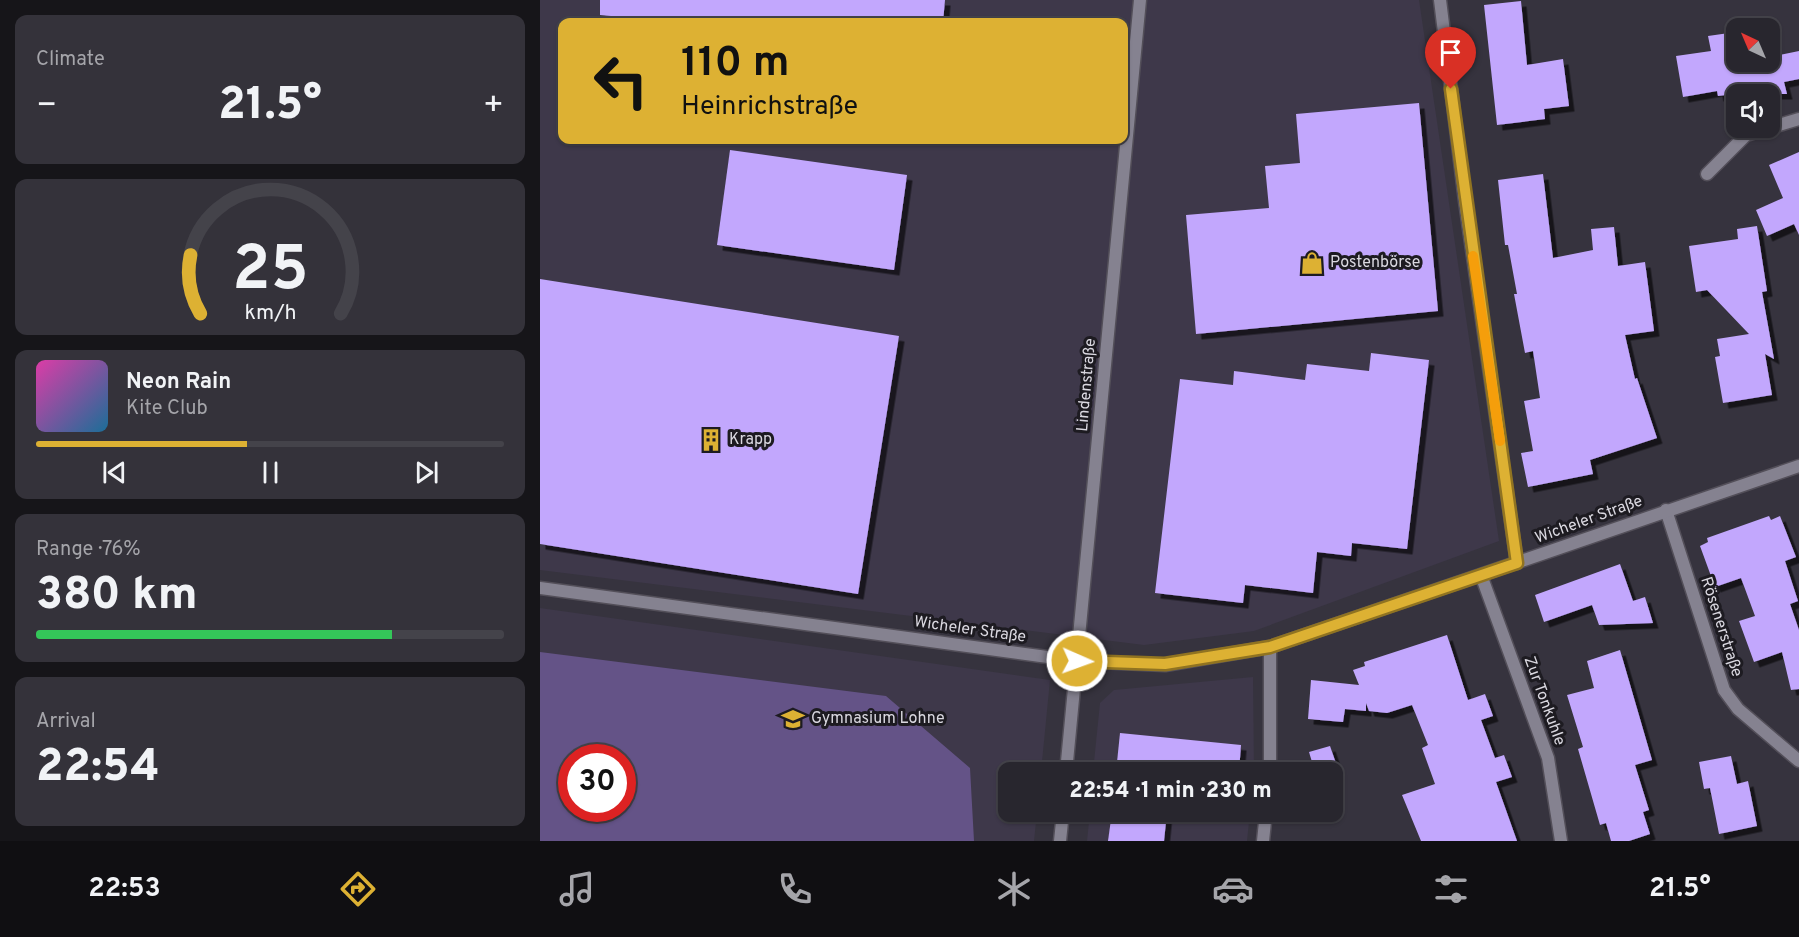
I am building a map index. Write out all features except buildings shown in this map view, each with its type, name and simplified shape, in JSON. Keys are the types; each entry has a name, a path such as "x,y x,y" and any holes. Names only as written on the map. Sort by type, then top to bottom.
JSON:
{"street":[{"name":"Lindenstraße","path":"1128,126 1140,0"},
{"path":"1440,0 1465,201 1517,563"},
{"path":"1707,174 1746,135 1799,119"},
{"name":"Lindenstraße","path":"1067,762 1126,144"},
{"name":"Wicheler Straße","path":"540,588 1077,661 1165,664 1270,647 1799,466"},
{"name":"Rösenerstraße","path":"1666,510 1724,690 1738,709 1799,761"},
{"name":"Zur Tonkuhle","path":"1481,575 1548,758 1561,841"},
{"path":"1270,647 1270,762"},
{"path":"1060,841 1062,822"},
{"path":"1263,841 1265,822"}],"shaded area":[{"path":"540,0 1419,0 1499,541 1254,631 1144,645 540,570"},
{"name":"Gymnasium Lohne","path":"540,608 1050,680 1042,762 998,762 998,822 1036,822 1034,841 540,841"},
{"name":"Gymnasium Lohne","path":"540,652 886,696 970,768 974,841 540,841"},
{"path":"1253,677 1254,762 1094,762 1100,703 1114,690"},
{"path":"1089,822 1249,822 1247,841 1087,841"}],"slow traffic":[{"path":"1473,256 1500,441"}],"place":[{"name":"Postenbörse","path":"1312,263"},
{"name":"Krapp","path":"711,440"},
{"name":"Gymnasium Lohne","path":"793,719"}],"route":[{"path":"1077,661 1165,664 1270,647 1517,563 1451,89"}]}
